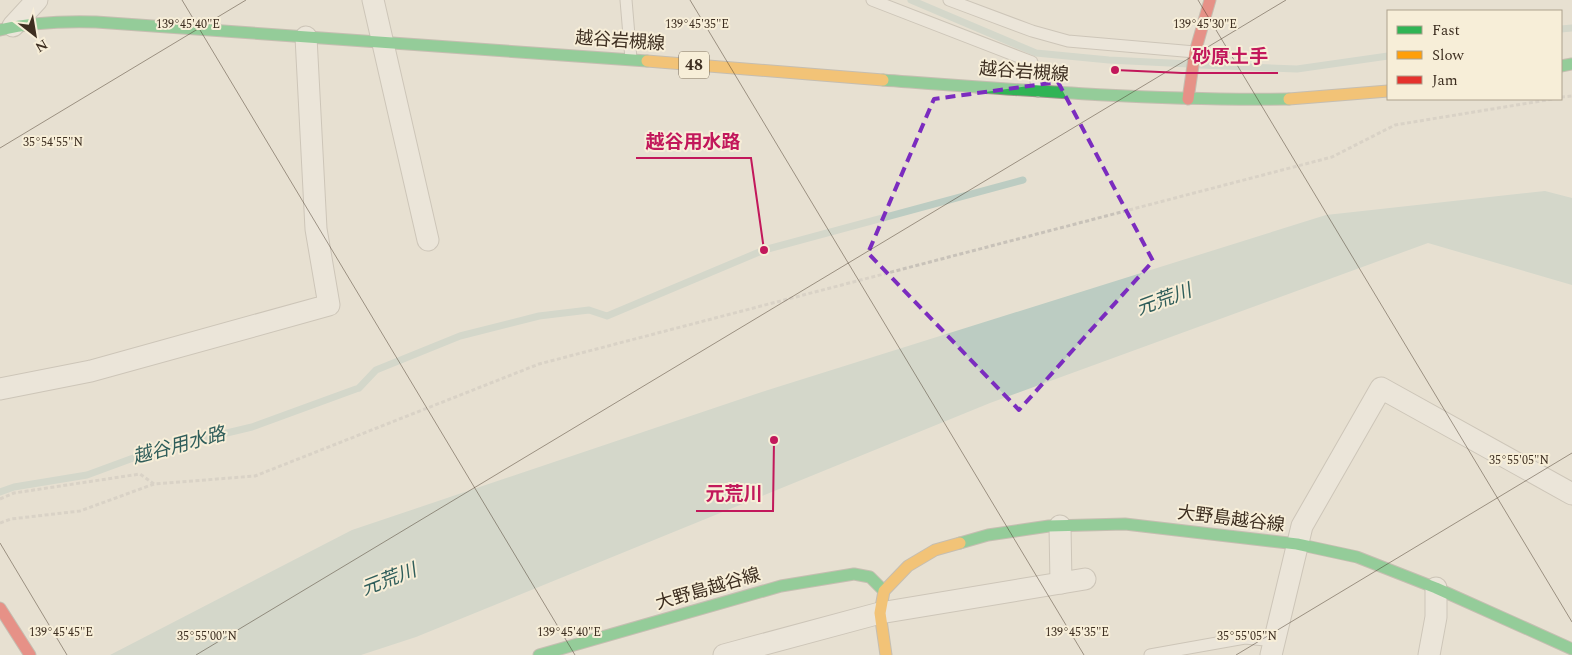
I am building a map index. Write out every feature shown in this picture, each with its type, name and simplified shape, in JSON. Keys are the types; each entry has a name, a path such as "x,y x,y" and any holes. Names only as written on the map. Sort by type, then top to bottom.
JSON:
{"main road":[{"path":"1188,99 1195,54 1210,0"},
{"name":"越谷岩槻線","path":"6,28 57,21 632,59 1038,91 1188,99 1310,97 1387,91"},
{"name":"大野島越谷線","path":"539,655 781,586 854,574 870,577 884,591 908,566 935,550 988,534 1060,526 1125,524 1297,544 1357,557 1436,588 1572,649"},
{"path":"884,591 880,613 886,655"},
{"path":"0,608 30,655"}],"street":[{"path":"6,28 37,0"},
{"path":"373,0 428,240"},
{"path":"0,389 91,371 329,306 316,229 306,37"},
{"path":"1273,648 1302,526 1381,388 1572,494"},
{"path":"1060,526 1061,583"},
{"path":"724,655 880,613 1085,579"},
{"path":"1430,655 1436,617 1436,588"}],"lane":[{"path":"626,0 632,59"},
{"path":"872,0 1032,62 1038,91"},
{"path":"949,0 1032,31 1068,40 1195,54"},
{"path":"1150,655 1245,638 1273,648"}],"path":[{"path":"0,523 11,519 80,511 154,484 255,476 539,364 1332,157 1395,125 1546,100"},
{"path":"0,499 14,493 140,474 154,484"}],"highlighted area":[{"path":"1058,82 1153,261 1019,410 868,253 934,99"}],"water":[{"path":"1545,191 1572,198 1572,285 1428,243 990,403 416,637 361,655 110,655 352,530 768,390 1326,215"}],"waterway":[{"path":"911,0 1036,53 1109,60 1189,64"},
{"path":"1562,29 1572,28"},
{"path":"1200,65 1297,69 1387,56"},
{"name":"越谷用水路","path":"359,388 376,370 460,336 539,316 589,310 607,316 764,250 1023,180"},
{"name":"越谷用水路","path":"0,492 14,487 87,475 155,450 252,427 356,389"}],"traffic: fast":[{"path":"0,30 24,25 96,22 647,61"},
{"path":"1562,66 1572,64"},
{"path":"883,80 1137,97 1289,99"},
{"path":"960,543 988,535 1049,526 1125,524 1297,544 1357,557 1436,588 1572,649"},
{"path":"539,655 781,586 854,574 870,577 884,591"}],"traffic: slow":[{"path":"647,61 883,80"},
{"path":"1289,99 1387,91"},
{"path":"886,655 880,613 884,591 908,566 935,550 960,543"}],"traffic: jam":[{"path":"1188,99 1195,52 1210,0"},
{"path":"0,608 30,655"}],"place":[{"name":"砂原土手","path":"1115,70"},
{"name":"越谷用水路","path":"764,250"},
{"name":"元荒川","path":"774,440"}]}
